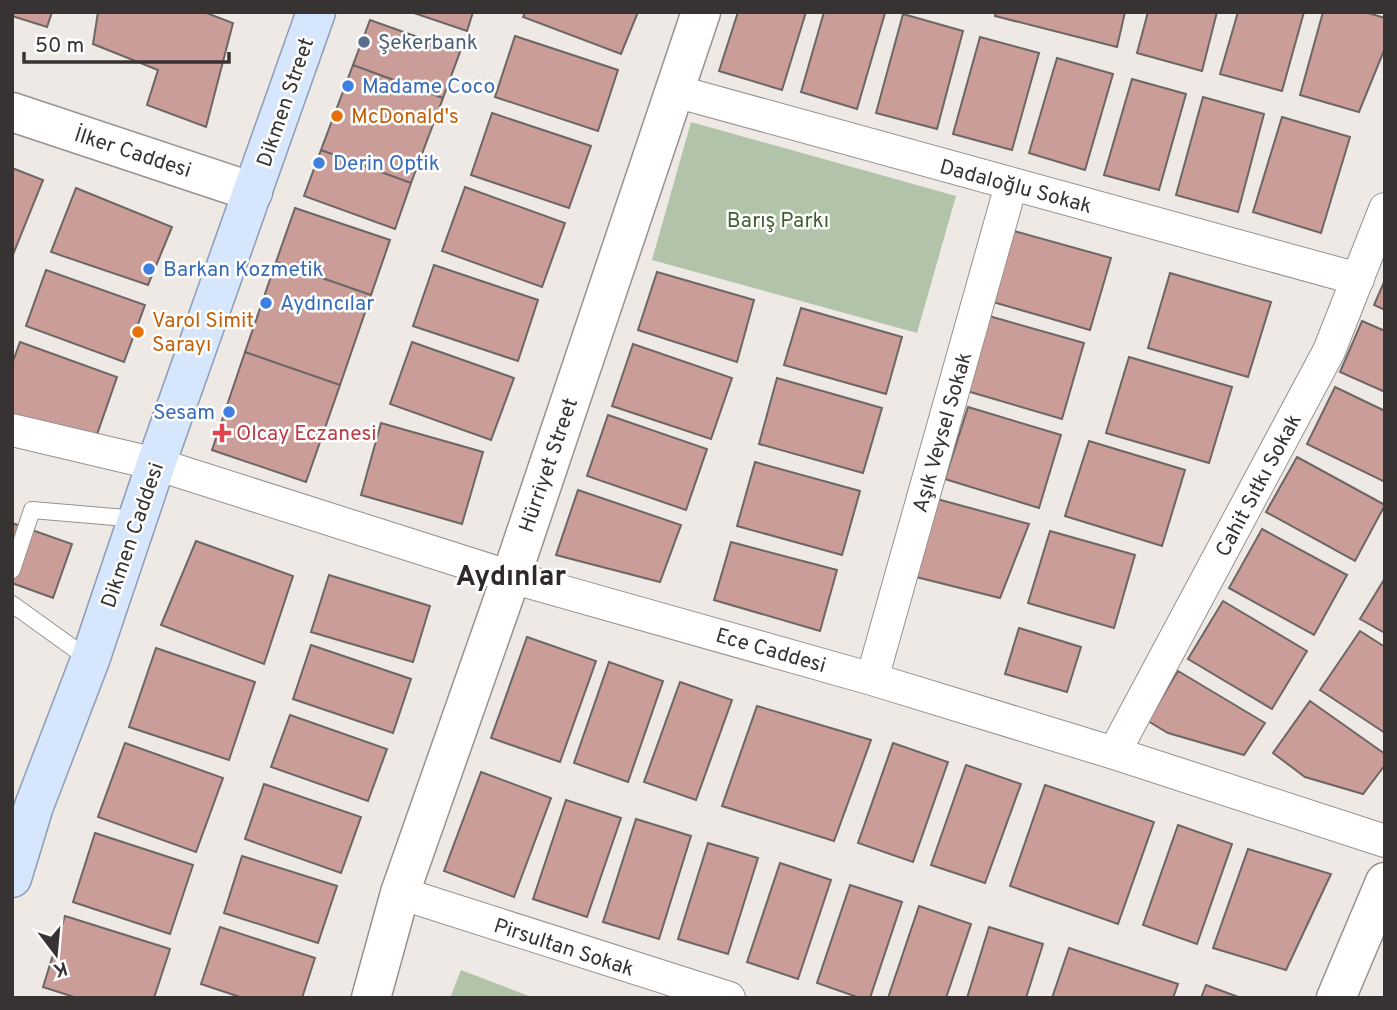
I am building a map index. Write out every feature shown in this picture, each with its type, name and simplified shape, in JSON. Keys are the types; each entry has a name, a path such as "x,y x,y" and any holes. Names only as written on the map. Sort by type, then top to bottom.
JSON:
{"main road":[{"name":"Dikmen Street","path":"253,192 316,12"},
{"name":"Dikmen Caddesi","path":"12,878 34,806 90,660 156,464 253,192"}],"street":[{"name":"Hürriyet Street","path":"371,998 400,893 701,12"},
{"name":"Dadaloğlu Sokak","path":"674,91 1357,279"},
{"name":"İlker Caddesi","path":"12,112 253,192"},
{"name":"Aşık Veysel Sokak","path":"872,679 1011,184"},
{"name":"Cahit Sıtkı Sokak","path":"1114,753 1329,351 1385,209"},
{"name":"Ece Caddesi","path":"12,430 156,464 510,577 872,679 1114,753 1385,841"},
{"path":"1336,998 1385,882"},
{"name":"Pirsultan Sokak","path":"400,893 682,991 729,998"}],"lane":[{"path":"12,570 32,510 138,520"},
{"path":"12,604 90,660"}],"green space":[{"name":"Barış Parkı","path":"691,122 956,196 917,333 652,260"},
{"path":"461,970 534,998 450,998"}],"building":[{"path":"12,12 52,12 47,27 12,16"},
{"path":"98,12 204,12 233,23 206,127 147,105 158,70 93,44"},
{"path":"411,12 473,12 467,31"},
{"path":"525,12 638,12 621,54 523,17"},
{"path":"738,12 806,12 782,90 719,71"},
{"path":"824,12 885,13 857,109 801,92"},
{"path":"996,12 1125,12 1117,47 995,16"},
{"path":"1148,12 1217,12 1202,71 1137,53"},
{"path":"1238,12 1304,12 1282,91 1220,74"},
{"path":"1323,12 1365,12 1385,18 1385,48 1359,112 1300,95"},
{"path":"903,14 963,31 937,129 876,113"},
{"path":"370,20 460,52 443,98 353,65"},
{"path":"515,36 618,70 598,131 495,97"},
{"path":"980,37 1039,53 1012,150 953,134"},
{"path":"1057,58 1113,74 1085,170 1029,153"},
{"path":"353,65 443,98 411,183 321,150"},
{"path":"1132,79 1186,94 1159,190 1104,175"},
{"path":"1203,97 1264,114 1238,212 1176,195"},
{"path":"492,113 591,146 569,208 471,175"},
{"path":"1282,117 1350,137 1321,233 1253,212"},
{"path":"321,150 411,183 395,229 304,196"},
{"path":"12,168 43,180 12,257"},
{"path":"465,187 565,223 542,287 442,251"},
{"path":"76,188 172,227 148,285 51,252"},
{"path":"295,208 390,240 371,295 276,262"},
{"path":"1014,231 1111,258 1090,330 993,302"},
{"path":"276,262 371,295 340,385 245,352"},
{"path":"434,265 538,300 518,361 413,326"},
{"path":"46,270 145,305 124,362 26,326"},
{"path":"657,272 754,300 737,362 638,330"},
{"path":"1170,273 1271,302 1248,377 1148,348"},
{"path":"1385,280 1385,310 1374,305"},
{"path":"801,308 902,337 886,394 784,365"},
{"path":"989,316 1084,343 1062,419 967,391"},
{"path":"1362,321 1385,331 1385,392 1340,372"},
{"path":"20,342 117,377 94,443 12,422 12,364"},
{"path":"412,342 514,378 491,440 390,404"},
{"path":"633,344 732,378 711,439 612,406"},
{"path":"245,352 340,385 306,482 212,450"},
{"path":"1129,357 1232,387 1209,463 1106,433"},
{"path":"777,378 882,408 863,473 759,444"},
{"path":"1335,387 1385,411 1385,482 1307,444"},
{"path":"968,407 1061,435 1039,508 945,479"},
{"path":"608,415 707,449 686,510 587,476"},
{"path":"381,423 483,452 462,524 361,495"},
{"path":"1089,441 1185,470 1162,546 1065,516"},
{"path":"1297,457 1385,505 1355,561 1266,512"},
{"path":"755,462 860,491 842,555 737,526"},
{"path":"578,490 681,525 660,582 556,555"},
{"path":"937,499 1029,524 1000,598 916,577"},
{"path":"12,523 72,544 53,598 12,583"},
{"path":"1262,529 1347,575 1314,635 1229,588"},
{"path":"1050,531 1135,555 1114,628 1028,603"},
{"path":"196,541 293,576 264,664 161,625"},
{"path":"731,542 837,570 820,631 714,600"},
{"path":"329,575 430,606 413,662 311,632"},
{"path":"1385,578 1385,633 1360,619"},
{"path":"1223,601 1307,651 1272,709 1188,659"},
{"path":"1019,628 1081,647 1067,692 1005,674"},
{"path":"1360,631 1385,647 1385,733 1320,690"},
{"path":"527,637 596,661 560,762 491,738"},
{"path":"311,645 411,679 393,733 293,699"},
{"path":"156,648 255,682 229,760 129,727"},
{"path":"609,662 663,681 628,782 574,763"},
{"path":"1178,671 1265,723 1244,755 1168,733 1148,721"},
{"path":"680,682 732,700 696,800 644,782"},
{"path":"1310,701 1385,754 1385,765 1363,794 1305,777 1273,753"},
{"path":"757,706 871,740 834,841 722,806"},
{"path":"290,715 387,749 368,801 271,767"},
{"path":"125,743 223,778 196,852 98,817"},
{"path":"893,743 948,762 913,862 858,843"},
{"path":"966,765 1021,784 985,883 931,865"},
{"path":"481,772 551,798 514,897 444,871"},
{"path":"264,784 361,817 341,873 245,839"},
{"path":"1045,785 1154,822 1118,924 1010,886"},
{"path":"566,800 621,818 587,917 533,899"},
{"path":"636,819 691,836 659,939 603,922"},
{"path":"1178,825 1232,844 1197,944 1143,925"},
{"path":"95,833 193,865 170,934 73,902"},
{"path":"708,843 758,858 728,954 678,939"},
{"path":"1248,849 1331,874 1286,970 1213,948"},
{"path":"242,856 337,886 318,943 224,913"},
{"path":"780,863 831,880 798,979 747,962"},
{"path":"850,885 902,902 870,998 860,998 817,983"},
{"path":"919,906 971,924 946,998 888,998"},
{"path":"65,916 170,949 154,998 77,998 43,987"},
{"path":"220,927 315,958 302,998 243,998 201,984"},
{"path":"989,927 1043,944 1026,998 967,998"},
{"path":"1069,948 1178,984 1173,998 1052,998"},
{"path":"1206,985 1241,998 1201,998"}],"place":[{"name":"Şekerbank","path":"364,42"},
{"name":"Madame Coco","path":"348,86"},
{"name":"McDonald's","path":"337,116"},
{"name":"Derin Optik","path":"319,163"},
{"name":"Barkan Kozmetik","path":"149,269"},
{"name":"Aydıncılar","path":"266,303"},
{"name":"Varol Simit Sarayı","path":"138,332"},
{"name":"Sesam","path":"229,412"},
{"name":"Olcay Eczanesi","path":"222,433"}],"district":[{"name":"Aydınlar","path":"511,575"}]}
